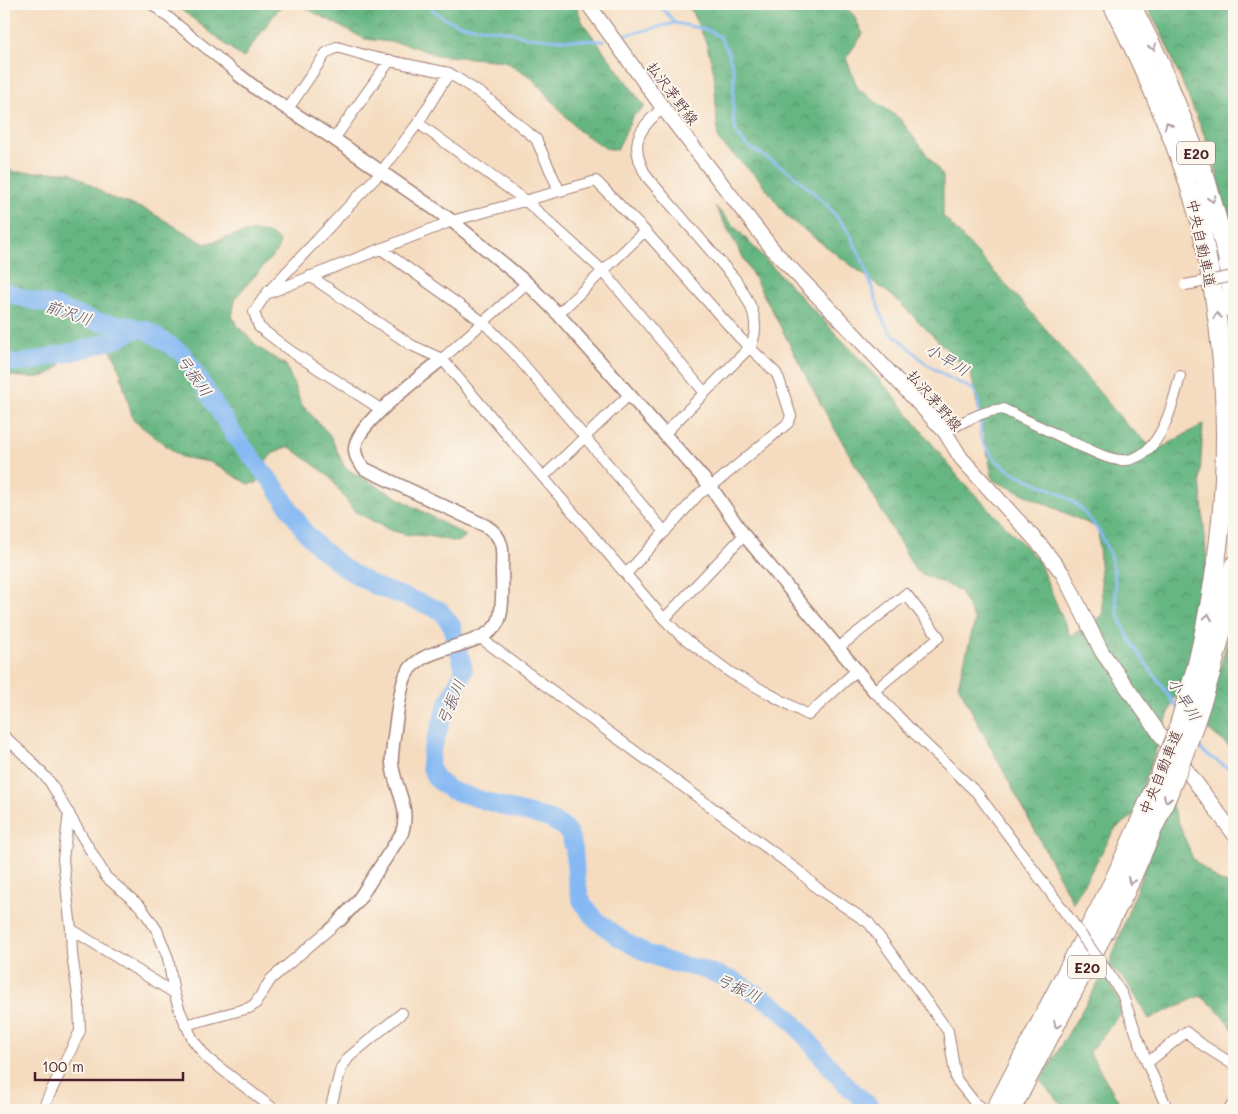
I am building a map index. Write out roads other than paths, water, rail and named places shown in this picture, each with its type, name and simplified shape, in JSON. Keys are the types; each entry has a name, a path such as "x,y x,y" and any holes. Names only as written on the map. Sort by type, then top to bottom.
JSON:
{"highway":[{"name":"中央自動車道","path":"1112,4 1144,67 1171,133 1188,182 1199,220 1217,316 1224,378 1226,424 1220,536 1207,624 1205,667"},
{"name":"中央自動車道","path":"1131,4 1159,60 1206,179 1218,218 1234,311"},
{"name":"中央自動車道","path":"986,1110 1012,1098 1113,882 1144,832 1174,741 1223,627 1234,565"}],"main road":[{"name":"払沢茅野線","path":"588,4 663,108 774,251 945,432 962,458 1042,547 1062,574 1102,652 1234,834"}],"street":[{"path":"152,4 258,90 334,139 452,221 527,283 558,314 711,487 744,535 874,692 914,734 977,794 1112,977 1122,994 1147,1062 1168,1110"},
{"path":"288,109 326,53 337,47 371,57 449,73 486,97 536,139 559,190"},
{"path":"334,139 390,60"},
{"path":"382,410 289,350 259,327 254,312 266,294 381,172 418,123 449,73"},
{"path":"663,108 645,124 639,135 636,149 639,163 647,177 735,279 747,297 755,317 756,328 755,338 750,347 664,433"},
{"path":"418,123 526,201 603,271 705,393"},
{"path":"266,294 452,221 596,181 645,231 739,337 776,373 791,416 788,423 711,487 700,493 626,574"},
{"path":"558,314 645,231"},
{"path":"381,249 484,322 513,352 665,532"},
{"path":"310,276 411,345 442,360 664,618 680,635 731,673 808,715 857,670"},
{"path":"1185,285 1234,276"},
{"path":"185,1025 249,1008 254,1004 271,979 340,920 357,902 402,833 406,821 405,810 392,763 394,734 404,678 411,667 422,658 479,637 492,629 498,622 503,551 495,531 365,469 357,460 354,448 358,436 365,426 527,283"},
{"path":"945,432 973,417 1003,409 1104,456 1127,460 1141,455 1158,437 1172,408 1180,376"},
{"path":"544,477 629,395"},
{"path":"664,618 744,535"},
{"path":"838,648 906,594 939,637 874,692"},
{"path":"479,637 800,872 817,888 869,923 948,1031 956,1078 975,1103 986,1110"},
{"path":"4,736 50,782 106,876 141,907 157,930 168,958 174,994 185,1025 193,1040 207,1058 275,1110"},
{"path":"42,1110 80,1031 79,1003 72,954 63,859 69,813"},
{"path":"71,929 174,994"},
{"path":"330,1110 341,1068 349,1057 402,1013"},
{"path":"1147,1062 1186,1032 1234,1065"},
{"path":"1228,1110 1234,1104"}],"waterway":[{"path":"428,4 443,18 463,25 527,37 604,41"},
{"name":"小早川","path":"657,4 675,23 708,30 720,37 727,49 734,72 733,114 736,132 746,145 792,173 826,204 849,232 864,264 882,317 890,332 925,363 949,378 973,389 978,398 981,438 994,458 1015,473 1071,500 1094,524 1105,542 1112,561 1117,610 1125,631 1177,708"},
{"path":"626,35 675,23"},
{"name":"前沢川","path":"4,291 54,306 94,321 131,326 135,330"},
{"name":"弓振川","path":"4,363 28,362 84,349 117,339 135,330 145,329 184,355 234,435 274,485 305,532 319,547 344,568 375,586 440,610 452,626 464,670 447,705 431,753 430,765 435,778 450,790 547,818 564,827 570,836 574,849 580,896 583,904 596,920 621,939 648,954 733,980 770,1002 787,1015 842,1081 874,1110"},
{"name":"小早川","path":"1195,740 1203,752 1234,772"}]}
